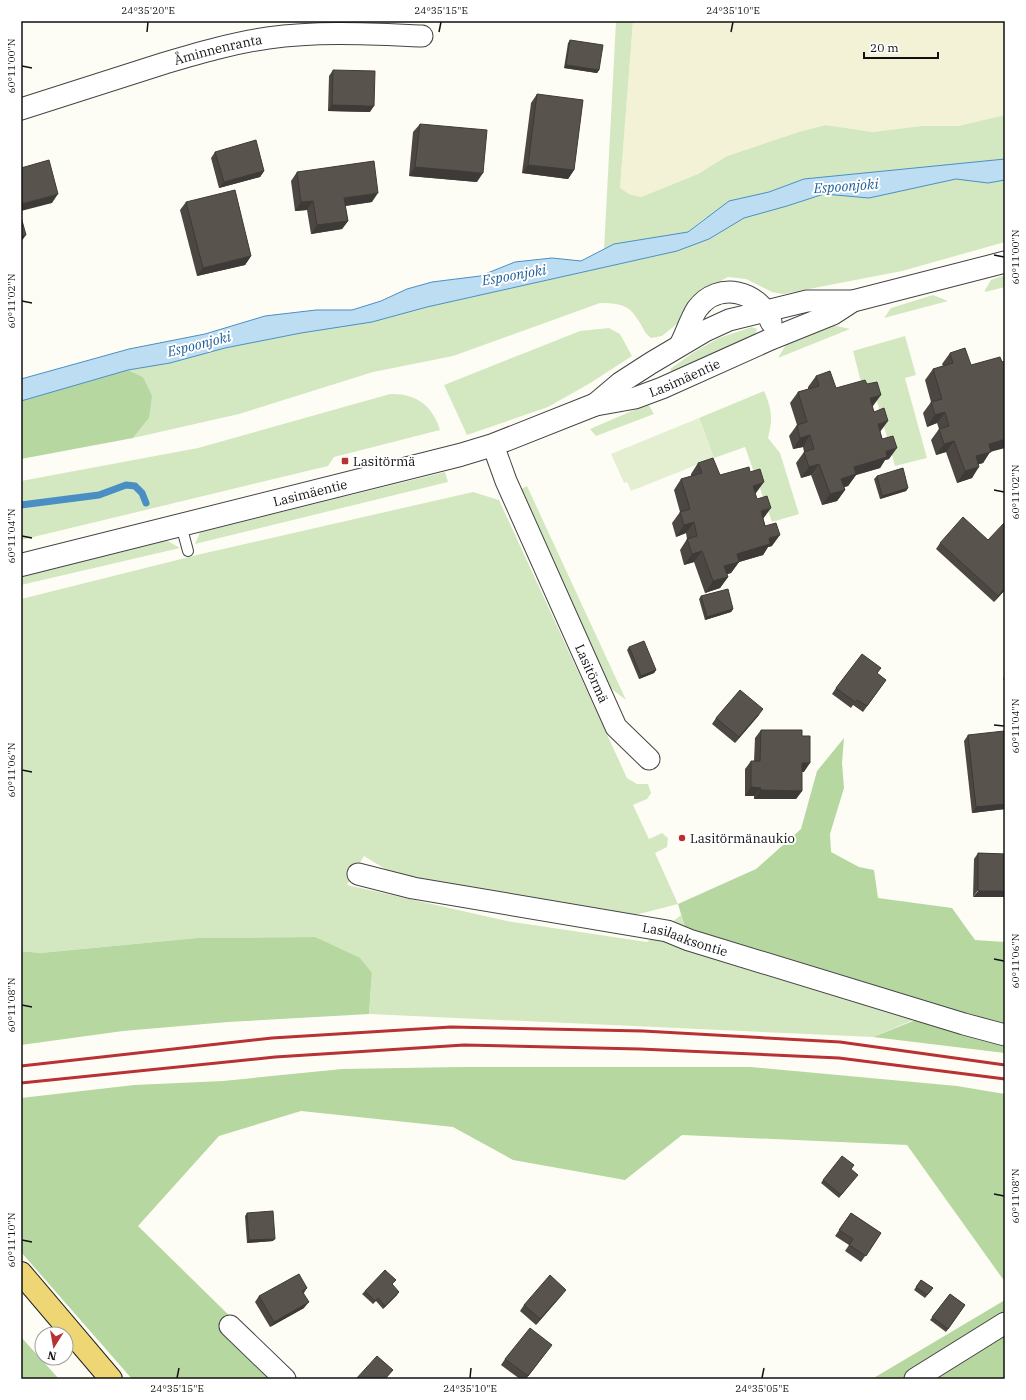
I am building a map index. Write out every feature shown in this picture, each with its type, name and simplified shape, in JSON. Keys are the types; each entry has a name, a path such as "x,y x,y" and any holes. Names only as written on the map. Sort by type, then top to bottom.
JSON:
{"main road":[{"path":"21,1274 111,1379"}],"street":[{"name":"Åminnenranta","path":"21,109 139,71 220,47 240,43 268,38 328,33 422,36"},
{"name":"Lasimäentie","path":"594,405 620,383 704,331 723,323 807,301 853,301 1005,262"},
{"path":"680,346 697,310 710,298 718,294 738,292 748,295 758,301 766,311 771,321 771,339"},
{"name":"Lasimäentie","path":"21,565 493,445 594,405 634,398 662,388 771,339 833,314 853,301"},
{"name":"Lasitörmä","path":"493,445 506,481 616,728 649,759"},
{"name":"Lasilaaksontie","path":"358,874 413,888 667,931 690,940 964,1024 1005,1035"},
{"path":"915,1379 1005,1323"},
{"path":"230,1326 285,1379"}],"lane":[{"path":"181,525 188,551"}],"green space":[{"path":"616,21 633,21 620,188 629,194 641,197 698,174 727,156 802,131 826,125 872,132 921,126 958,126 1005,115 1005,159 804,179 704,219 688,232 614,244 604,250"},
{"path":"633,21 1005,21 1005,115 958,126 921,126 872,132 826,125 802,131 727,156 698,174 641,197 629,194 620,188"},
{"path":"956,179 988,183 1005,180 1005,242 902,271 783,294 772,292 746,279 728,277 701,291 678,323 662,336 651,338 645,332 631,311 627,308 612,303 600,303 453,356 373,372 239,414 133,438 149,418 143,377 128,370 170,363 225,348 301,333 372,322 427,307 677,251 709,239 744,218 824,194 869,198"},
{"path":"1005,275 1005,287 985,292 991,280"},
{"path":"933,295 948,301 884,318 891,308"},
{"path":"833,325 850,329 778,358 787,343"},
{"path":"752,327 757,329 755,335 672,372 670,369 694,352 719,338"},
{"path":"609,328 620,334 632,356 592,382 548,407 467,435 444,385 580,331"},
{"path":"905,336 916,375 905,378 927,458 895,466 873,387 863,390 853,351"},
{"path":"128,370 143,377 152,396 149,418 133,438 21,459 21,401"},
{"path":"764,391 771,414 771,425 768,438 780,453 799,514 772,522 745,447 714,458 699,418"},
{"path":"390,394 408,396 422,403 433,414 440,430 334,457 328,466 21,540 21,481 198,448"},
{"path":"648,404 654,414 596,436 590,429"},
{"path":"699,418 714,458 631,491 627,482 624,483 611,454"},
{"path":"445,472 448,482 195,544 200,532"},
{"path":"527,486 626,700 604,683 519,490"},
{"path":"473,492 499,500 627,778 637,784 648,784 651,793 647,799 633,805 649,839 662,833 668,838 667,847 655,853 678,904 639,914 622,915 413,879 387,870 364,856 347,885 507,921 647,942 681,915 692,951 918,1018 873,1037 369,1014 372,973 315,937 197,938 40,953 21,951 21,599 201,554"},
{"path":"164,539 180,548 21,585 21,575"},
{"path":"844,738 842,763 844,788 830,834 831,852 859,867 874,870 878,898 952,908 975,940 1005,942 1005,1053 873,1037 918,1019 692,951 678,904 756,869 801,829 817,771"},
{"path":"315,937 360,958 372,973 369,1014 228,1022 123,1031 21,1045 21,951 40,953 197,938"},
{"path":"462,1067 751,1067 957,1086 1005,1094 1005,1282 907,1145 682,1135 625,1180 513,1160 453,1127 301,1111 219,1136 138,1226 294,1379 132,1379 21,1252 21,1098 134,1085 223,1081 342,1069"},
{"path":"1005,1300 1005,1379 872,1379"},
{"path":"21,1337 34,1351 34,1366 47,1366 59,1379 21,1379"}],"water":[{"name":"Espoonjoki","path":"1005,159 1005,180 988,183 956,179 869,198 824,194 744,218 709,239 677,251 427,307 372,322 301,333 225,348 170,363 128,370 21,401 21,379 129,349 205,334 265,316 316,310 352,310 381,301 407,289 432,282 480,276 515,262 552,258 581,261 614,244 688,232 729,201 769,192 804,179"}],"building":[{"path":"570,40 603,45 599,70 566,65"},
{"path":"333,70 375,71 374,106 332,105"},
{"path":"537,94 583,100 574,170 528,165"},
{"path":"420,124 487,130 483,173 415,167"},
{"path":"256,140 264,171 224,182 215,152"},
{"path":"49,160 58,194 21,204 21,168"},
{"path":"374,161 378,193 344,198 348,221 317,225 313,201 301,202 297,172"},
{"path":"235,190 251,256 203,268 186,202"},
{"path":"21,217 26,235 21,236"},
{"path":"965,348 971,365 1000,357 1002,362 1005,361 1005,439 989,444 991,452 976,456 979,467 965,471 954,441 944,444 939,429 949,426 945,412 935,415 931,402 942,399 933,369 953,363 950,353"},
{"path":"830,371 836,388 865,380 867,384 877,382 881,395 870,398 874,412 884,408 888,421 878,424 882,439 893,436 897,448 886,451 887,457 854,467 856,474 841,479 845,490 830,494 819,464 809,467 804,452 814,449 810,435 800,438 797,425 807,422 798,392 819,386 816,376"},
{"path":"713,458 720,475 749,467 750,472 760,469 764,482 753,486 757,499 767,496 771,508 761,511 765,526 776,523 780,535 769,538 770,544 737,554 739,562 724,566 728,577 713,581 702,551 692,554 687,539 697,536 694,522 684,525 680,512 690,509 681,479 702,473 698,463"},
{"path":"903,468 908,488 882,496 877,476"},
{"path":"963,517 988,540 1005,522 1005,588 998,596 940,543"},
{"path":"728,589 733,609 707,617 701,596"},
{"path":"644,641 656,670 641,676 629,647"},
{"path":"862,654 881,668 877,673 886,680 867,706 857,700 855,702 836,688"},
{"path":"740,690 763,709 739,737 716,718"},
{"path":"761,730 802,730 802,736 810,736 810,763 802,763 802,791 760,790 761,788 751,787 751,761 760,761"},
{"path":"1004,731 1005,804 976,807 968,735"},
{"path":"978,853 1005,854 1005,891 978,891"},
{"path":"842,1156 854,1165 851,1169 858,1175 841,1195 823,1180"},
{"path":"273,1211 275,1239 249,1240 247,1213"},
{"path":"851,1213 881,1233 866,1256 849,1245 853,1239 839,1230"},
{"path":"385,1270 396,1280 392,1284 399,1292 385,1306 378,1298 375,1301 365,1291"},
{"path":"299,1274 307,1288 302,1291 309,1302 274,1322 259,1296"},
{"path":"550,1275 566,1290 540,1319 524,1305"},
{"path":"921,1280 933,1288 927,1295 916,1287"},
{"path":"950,1294 965,1305 948,1329 932,1317"},
{"path":"530,1328 552,1345 528,1376 505,1359"},
{"path":"377,1356 393,1370 385,1379 356,1379"}],"waterway":[{"path":"21,505 99,495 126,485 135,486 142,493 146,503"}],"railway":[{"path":"21,1066 272,1038 451,1027 643,1031 840,1042 1005,1065"},
{"path":"21,1083 275,1057 464,1045 640,1049 839,1058 1005,1079"}],"place":[{"name":"Lasitörmä","path":"345,461"},
{"name":"Lasitörmänaukio","path":"682,838"}]}
